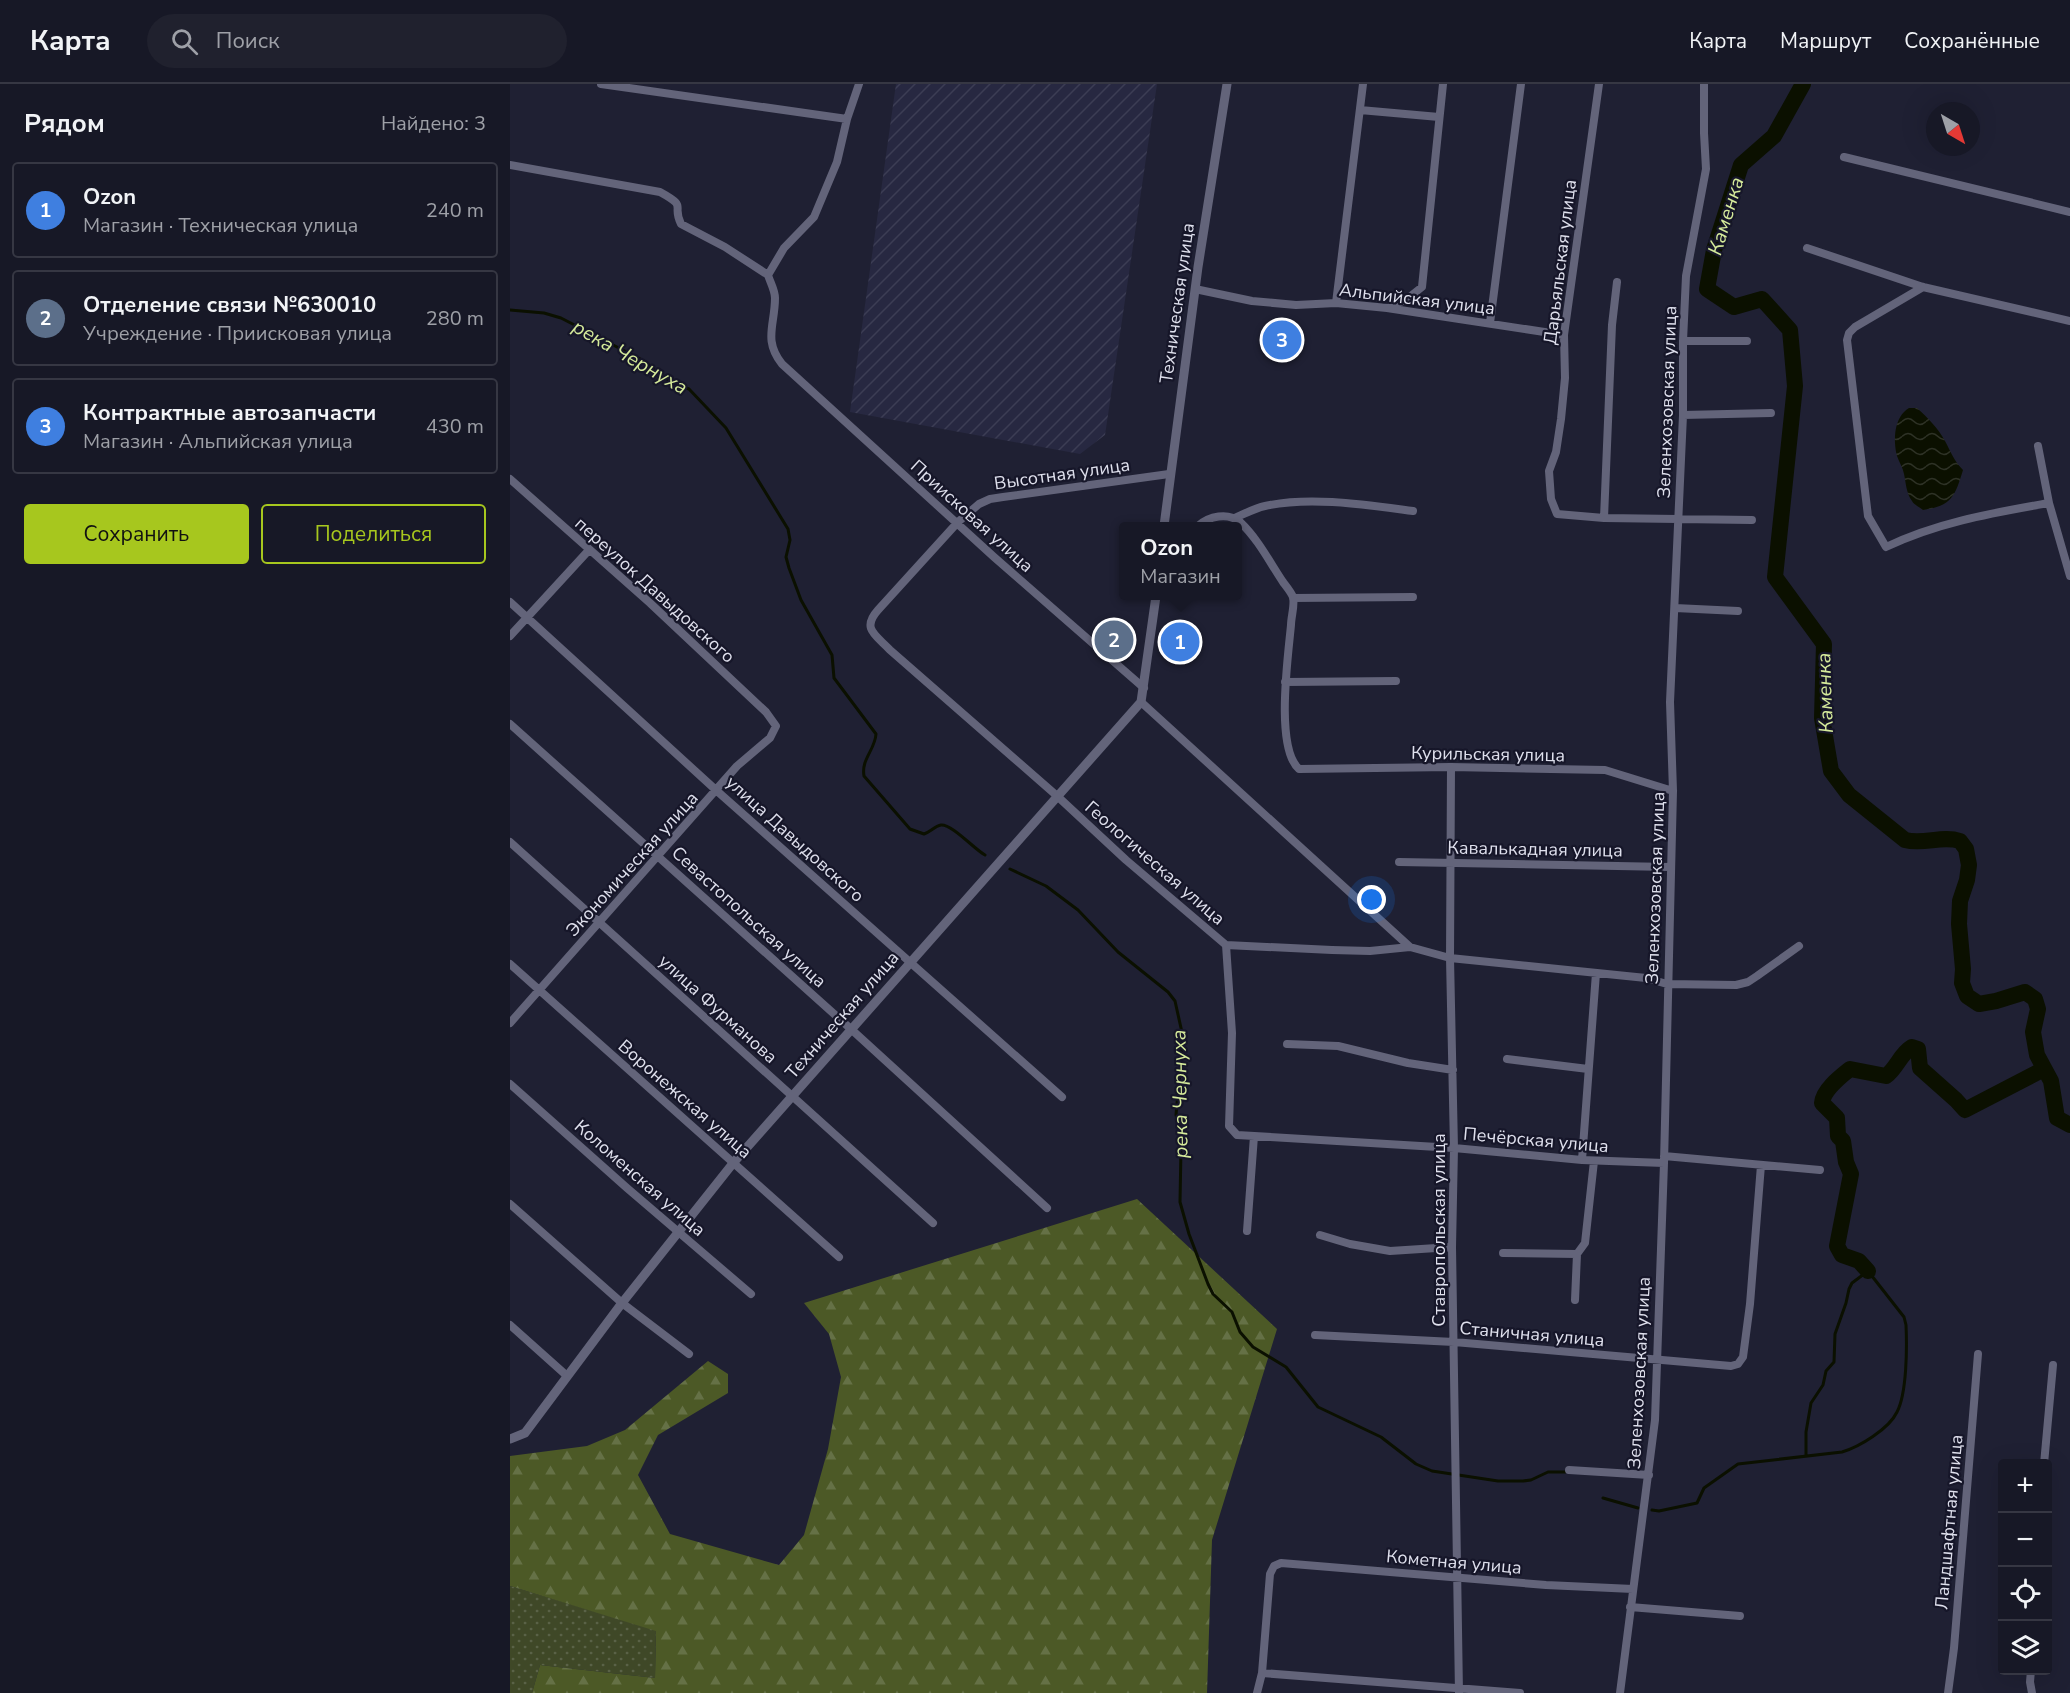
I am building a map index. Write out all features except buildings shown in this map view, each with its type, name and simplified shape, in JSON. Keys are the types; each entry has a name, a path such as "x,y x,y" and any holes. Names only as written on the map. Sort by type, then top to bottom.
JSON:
{"street":[{"path":"601,84 848,119"},
{"path":"510,165 660,192 676,201 679,206 678,218 681,225 725,247 768,274 784,248 814,217 837,162 859,84"},
{"name":"Техническая улица","path":"1164,522 1195,289 1227,84"},
{"path":"1336,303 1363,84"},
{"path":"1387,308 1407,299 1422,287 1443,84"},
{"path":"1490,323 1521,84"},
{"name":"Дарьяльская улица","path":"1599,84 1564,335 1565,378 1561,418 1556,452 1549,471 1551,499 1557,514 1604,518"},
{"name":"Зеленхозовская улица","path":"1620,1693 1655,1420 1673,791 1670,702 1683,415 1683,341 1686,276 1706,169 1704,84"},
{"path":"1360,110 1439,117"},
{"path":"1844,157 2070,212"},
{"path":"1807,248 1923,287 2070,321"},
{"name":"Приисковая улица","path":"768,274 775,296 771,345 782,364 1144,688"},
{"path":"1617,282 1612,325 1604,518 1752,520"},
{"path":"1923,287 1855,327 1849,333 1847,340 1868,516 1886,546 1910,535 1951,522 2049,502"},
{"name":"Альпийская улица","path":"1195,289 1252,301 1296,305 1336,303 1387,308 1564,335"},
{"path":"1683,341 1747,341"},
{"path":"1683,415 1771,413"},
{"path":"2038,446 2049,502 2070,576"},
{"name":"Высотная улица","path":"869,625 871,617 958,522 979,504 990,499 1169,474"},
{"name":"переулок Давыдовского","path":"510,479 650,603 766,712 776,726"},
{"path":"1235,518 1264,506 1292,502 1357,503 1413,512"},
{"path":"1205,522 1214,517 1227,516 1239,522"},
{"path":"1242,525 1250,532 1293,598 1286,682 1396,681"},
{"path":"510,636 589,550"},
{"path":"1293,598 1413,597"},
{"path":"1155,600 1141,702 1410,947"},
{"name":"улица Давыдовского","path":"510,602 717,791 1062,1097"},
{"path":"1676,609 1738,611"},
{"name":"Геологическая улица","path":"869,625 890,650 1056,795 1126,860 1226,945 1342,951 1410,947 1450,958 1646,978 1667,984 1736,985 1748,982 1799,946"},
{"name":"Курильская улица","path":"1286,682 1285,721 1289,754 1293,764 1299,769 1605,770 1673,791"},
{"name":"Техническая улица","path":"510,1439 525,1432 566,1375 734,1162 1056,795 1141,702"},
{"name":"Севастопольская улица","path":"510,724 1047,1208"},
{"name":"Экономическая улица","path":"510,1023 737,766 770,738 776,726"},
{"name":"Ставропольская улица","path":"1451,768 1450,958 1454,1148 1452,1247 1459,1691"},
{"name":"улица Фурманова","path":"510,842 933,1223"},
{"name":"Кавалькадная улица","path":"1399,862 1670,867"},
{"name":"Печёрская улица","path":"1226,945 1232,1033 1229,1126 1237,1135 1454,1148 1593,1161 1664,1160 1820,1170"},
{"name":"Воронежская улица","path":"510,964 839,1257"},
{"path":"1582,1160 1596,973"},
{"path":"1287,1044 1338,1046 1408,1063 1453,1070"},
{"path":"1506,1059 1588,1069"},
{"name":"Коломенская улица","path":"510,1084 751,1294"},
{"path":"1247,1231 1254,1136"},
{"path":"1575,1300 1577,1254 1585,1243 1593,1161"},
{"name":"Станичная улица","path":"1315,1335 1454,1342 1731,1366 1738,1364 1743,1358 1750,1304 1761,1165"},
{"path":"510,1204 622,1303 689,1354"},
{"path":"1320,1235 1350,1244 1390,1251 1452,1247"},
{"path":"1503,1253 1577,1254"},
{"path":"510,1325 566,1375"},
{"name":"Ландшафтная улица","path":"1948,1693 1954,1648 1978,1354"},
{"path":"2044,1459 2053,1365"},
{"path":"1569,1470 1649,1474"},
{"name":"Кометная улица","path":"1262,1672 1270,1574 1274,1566 1281,1563 1546,1585 1633,1589"},
{"path":"1630,1606 1740,1616"},
{"path":"1257,1693 1262,1672 1459,1691 1520,1693"},
{"path":"2031,1675 2032,1693"}],"shaded area":[{"path":"896,84 1157,84 1105,435 1080,454 850,412"}],"green space":[{"path":"1137,1199 1277,1329 1212,1540 1207,1693 532,1693 540,1665 655,1678 656,1631 510,1586 510,1456 587,1446 625,1430 708,1361 728,1374 728,1393 658,1435 638,1475 670,1534 779,1565 804,1535 828,1449 841,1377 829,1334 804,1303"},
{"path":"510,1586 656,1630 655,1678 540,1665 532,1693 510,1693"}],"water":[{"path":"1909,408 1917,408 1932,423 1963,470 1951,498 1940,506 1923,510 1908,495 1895,443 1900,417"}],"waterway":[{"name":"Каменка","path":"1803,84 1774,136 1741,165 1714,250 1707,289 1734,307 1762,299 1790,330 1795,386 1775,577 1824,644 1822,718 1831,771 1849,795 1905,840 1953,839 1960,841 1966,849 1969,865 1960,901 1959,924 1962,983 1967,996 1979,1004 2025,992 2035,999 2038,1009 2033,1032 2037,1055 2051,1081 2057,1118 2070,1125"},
{"name":"река Чернуха","path":"510,310 544,313 561,318 644,361 660,375 689,389 726,428 788,529 790,540 786,557 789,568 801,600 832,655 834,678 876,734 864,765 864,776 910,829 924,834 941,825 946,826 985,855"},
{"name":"река Чернуха","path":"1010,869 1046,886 1078,910 1118,952 1168,992 1175,1001 1183,1037 1176,1115 1181,1148 1180,1202 1189,1234 1213,1294 1232,1312 1240,1332 1253,1347 1286,1367 1318,1407 1381,1437 1416,1464 1432,1471 1498,1481 1531,1480 1548,1472 1565,1472"},
{"path":"1868,1271 1859,1261 1842,1255 1837,1246 1851,1174 1846,1162 1843,1141 1838,1136 1837,1118 1822,1103 1829,1089 1850,1069 1886,1076 1904,1053 1912,1047 1918,1049 1920,1068 1965,1110 2044,1069"},
{"name":"река Чернуха","path":"1652,1510 1659,1511 1697,1503 1704,1488 1738,1464 1842,1452 1865,1442 1887,1425 1897,1412 1903,1393 1906,1325 1904,1317 1868,1271 1852,1283 1849,1289 1835,1334 1834,1362 1826,1371 1823,1385 1811,1403 1806,1432 1806,1456"},
{"name":"река Чернуха","path":"1603,1498 1638,1508"}],"place":[{"name":"Контрактные автозапчасти","path":"1282,340"},
{"name":"Отделение связи №630010","path":"1114,640"},
{"name":"Ozon","path":"1180,642"}]}
